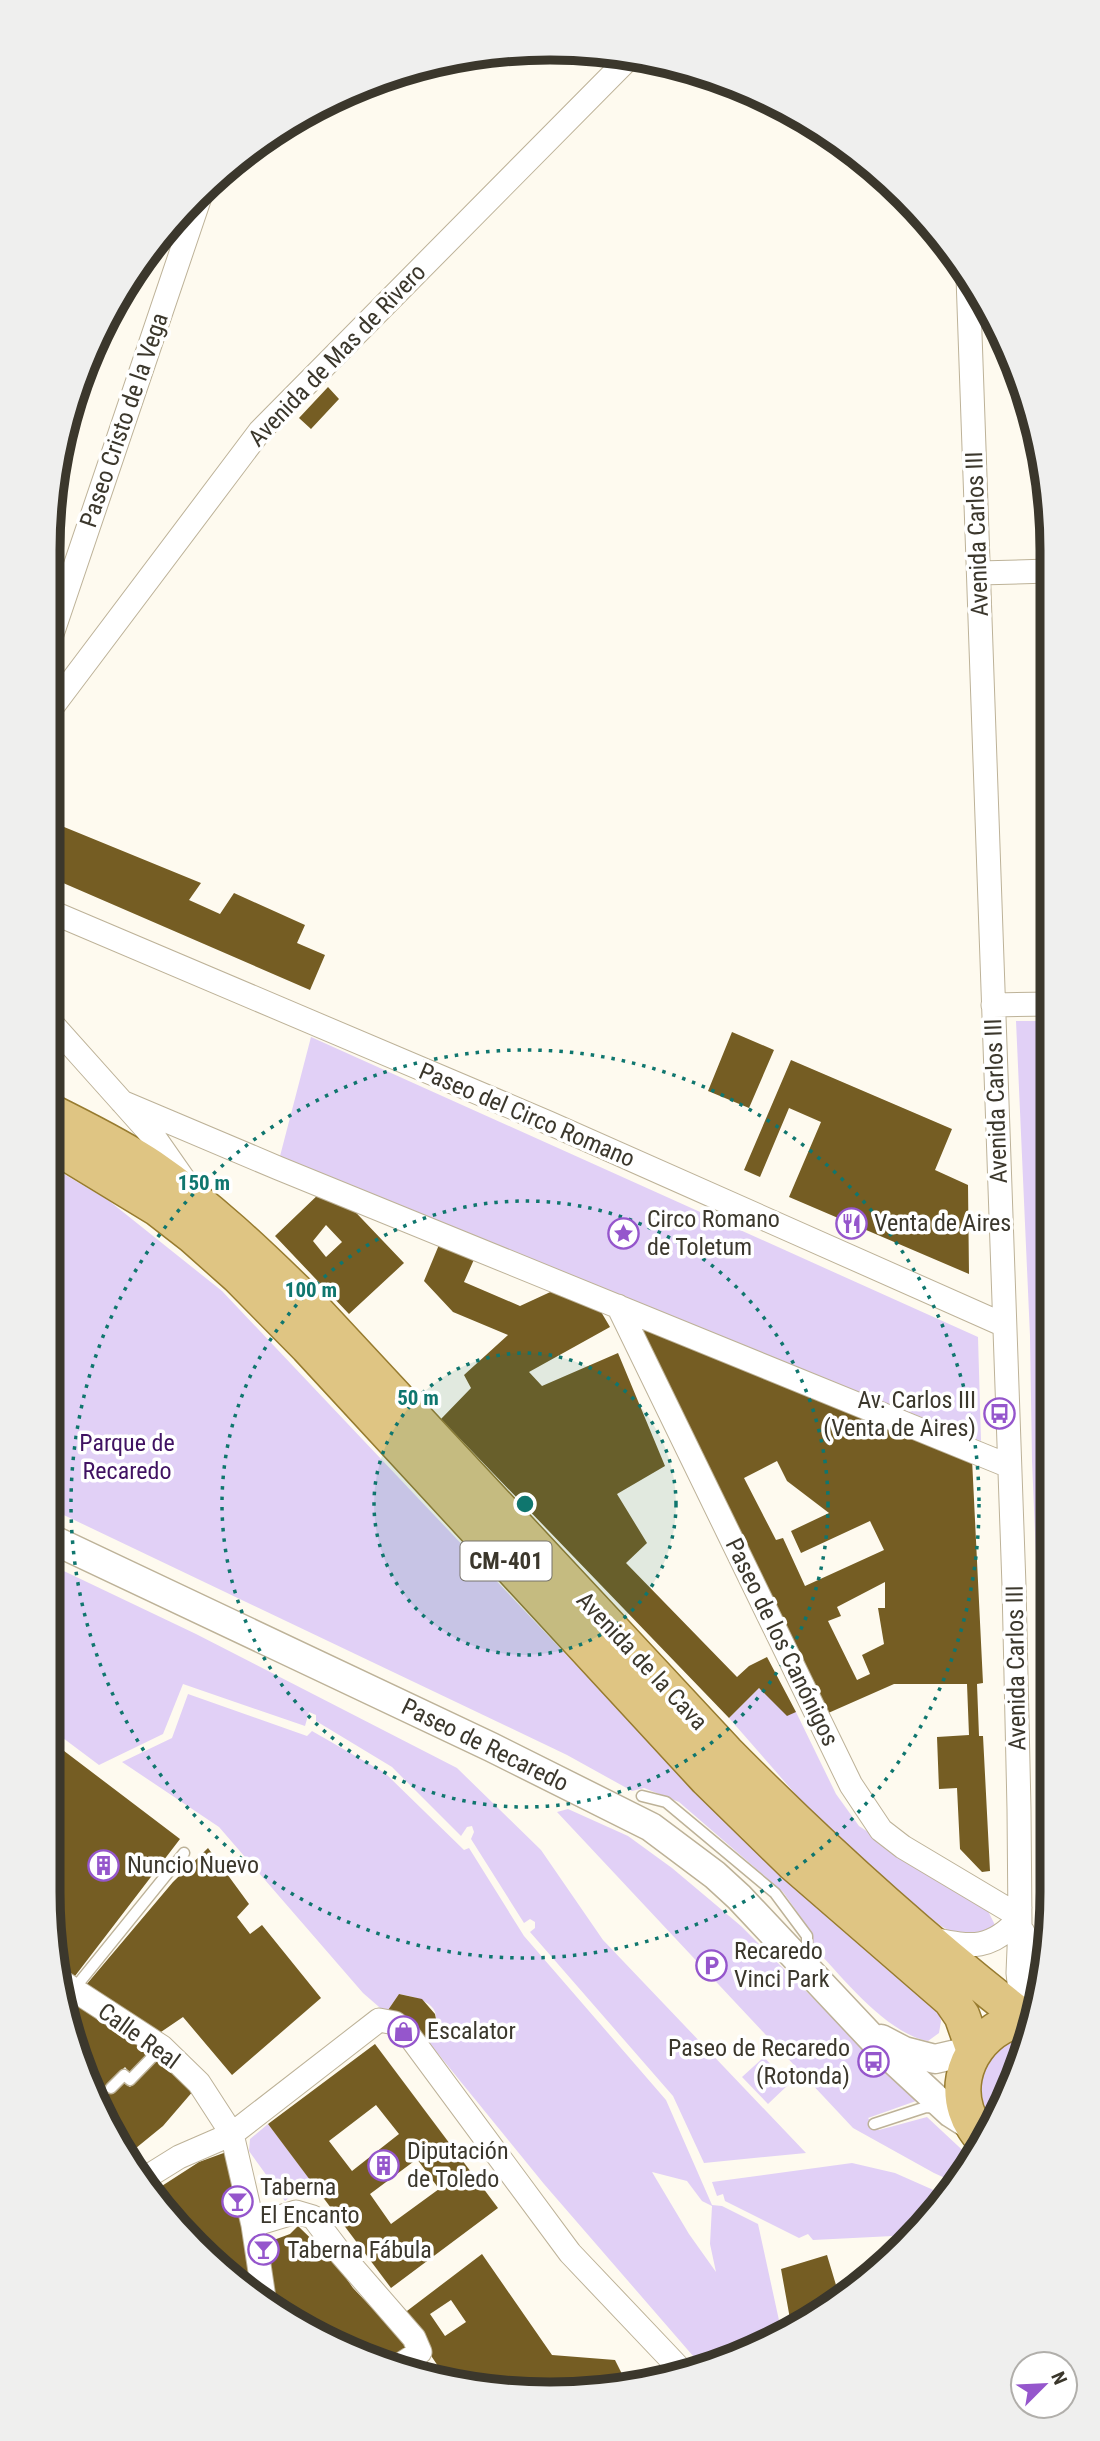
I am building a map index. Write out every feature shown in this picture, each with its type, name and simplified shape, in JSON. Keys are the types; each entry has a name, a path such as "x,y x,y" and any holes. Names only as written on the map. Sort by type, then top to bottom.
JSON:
{"main road":[{"name":"Avenida de la Cava","path":"60,1117 150,1167 203,1206 244,1241 306,1301 793,1819 922,1937 1024,2016"},
{"name":"Avenida de la Cava","path":"60,1148 157,1208 238,1276 309,1347 708,1779 793,1863 951,2000 962,2016 974,2050"},
{"path":"970,2127 962,2088 966,2068 974,2050 987,2035 1004,2024 1024,2019"}],"street":[{"name":"Avenida de Mas de Rivero","path":"60,697 260,431 622,65"},
{"name":"Paseo Cristo de la Vega","path":"60,611 195,212"},
{"name":"Avenida Carlos III","path":"969,295 1016,1670 1020,1917 1018,1973 1026,2011"},
{"path":"979,573 1040,571"},
{"name":"Paseo del Circo Romano","path":"60,916 549,1123 1004,1325"},
{"path":"993,1005 1040,1004"},
{"path":"60,1033 157,1141 203,1206"},
{"path":"122,1102 1009,1465"},
{"name":"Paseo de los Canónigos","path":"618,1306 845,1773 868,1813 881,1830 903,1847 1020,1917"},
{"name":"Paseo de Recaredo","path":"60,1543 479,1741 651,1827 739,1896 884,2051 970,2127"},
{"name":"Avenida Carlos III","path":"1020,1917 1035,1962"},
{"path":"922,1937 968,1946 982,1944 1008,1931 1020,1917"},
{"name":"Calle Real","path":"69,1987 162,2047 199,2083 232,2134 253,2225 263,2288"},
{"path":"920,2056 941,2048 950,2041 955,2023 951,2000"},
{"path":"150,2175 179,2157 232,2134 379,2020 395,2023 408,2034 570,2253 676,2365"},
{"name":"Paseo de Recaredo","path":"868,2033 904,2051 934,2059 974,2050"},
{"path":"253,2225 296,2213 313,2217 341,2254 414,2338 420,2352 408,2360"}],"lane":[{"path":"642,1796 666,1802 775,1893 807,1936 807,1969"},
{"path":"69,1985 184,1853"},
{"path":"111,2088 124,2075 130,2080 162,2047"},
{"path":"874,2124 926,2107 939,2108 970,2127"}],"green space":[{"path":"1016,1021 1040,1021 1040,1652 1032,1461 1030,1336"},
{"path":"311,1037 978,1337 981,1441 279,1160"},
{"name":"Parque de Recaredo","path":"60,1172 108,1200 222,1291 700,1796 829,1919 940,2015 939,2033 928,2041 912,2036 881,2016 813,1946 812,1933 783,1892 679,1802 644,1788 632,1791 567,1755 60,1513"},
{"path":"60,1569 196,1634 457,1768 541,1850 603,1940 806,2153 704,2163 673,2096 530,1932 535,1928 535,1922 530,1919 524,1923 471,1839 474,1832 472,1826 467,1827 461,1836 392,1767 316,1721 316,1715 309,1712 305,1726 183,1684 163,1734 99,1765 60,1736"},
{"path":"759,1688 796,1712 836,1794 859,1826 988,1911 995,1925 990,1934 959,1936 941,1926 908,1900 812,1813 729,1718"},
{"path":"188,1694 307,1736 312,1731 385,1773 464,1850 469,1848 524,1936 666,2100 712,2205 722,2206 758,2224 780,2324 738,2344 696,2359 544,2184 426,2039 436,2020 432,2007 422,2000 399,1994 386,2013 363,1993 219,1827 122,1762 172,1738","holes":["652,2172 687,2181 702,2201 712,2206 710,2244 716,2272 689,2234"]},
{"path":"568,1809 628,1836 672,1868 741,1926 916,2101 868,2118 879,2130 927,2117 965,2153 947,2179 853,2128 557,1812"},
{"path":"1018,2036 986,2115 981,2093 983,2068 993,2047"},
{"path":"764,2057 789,2084 768,2104 742,2077"},
{"path":"268,2124 311,2181 285,2201 249,2151 250,2139"},
{"path":"852,2163 895,2173 938,2192 899,2236 813,2240 808,2234 799,2238 725,2201 723,2194 717,2196 712,2182"}],"building":[{"path":"328,387 339,399 311,429 299,418"},
{"path":"1038,679 1040,679 1040,722"},
{"path":"60,825 201,883 189,900 220,914 234,893 305,925 297,943 325,955 310,990 60,882"},
{"path":"732,1032 774,1050 749,1108 708,1091"},
{"path":"791,1060 952,1129 935,1170 968,1185 969,1274 789,1197 821,1122 789,1108 760,1177 744,1170"},
{"path":"322,1191 342,1198 404,1263 349,1314 275,1236","holes":["326,1225 342,1242 326,1257 313,1241"]},
{"path":"441,1240 476,1255 464,1282 520,1306 559,1288 597,1305 610,1327 529,1372 542,1386 618,1353 665,1466 617,1494 647,1543 626,1563 737,1677 749,1666 767,1657 796,1712 787,1716 759,1688 729,1718 441,1419 471,1388 464,1375 508,1335 453,1312 424,1281"},
{"path":"639,1326 972,1459 983,1683 977,1684 979,1736 983,1736 990,1871 982,1872 960,1849 957,1788 939,1789 937,1737 969,1735 967,1684 894,1684 826,1714","holes":["777,1461 787,1481 829,1513 791,1531 801,1553 870,1521 884,1550 805,1586 783,1538 776,1540 744,1478","885,1582 885,1608 878,1608 884,1644 862,1655 870,1674 857,1680 828,1621 841,1616 837,1607"]},
{"name":"Nuncio Nuevo","path":"60,1748 180,1839 75,1976 66,1970 61,1923"},
{"path":"208,1848 249,1904 237,1917 250,1934 262,1925 321,1998 232,2075 183,2017 158,2034 86,1985 173,1882"},
{"path":"399,1994 422,1999 435,2014 436,2019 426,2039 409,2021 386,2013"},
{"path":"71,1997 153,2051 131,2074 125,2067 105,2087 111,2094 124,2083 130,2087 161,2054 194,2090 163,2126 134,2150 97,2079"},
{"name":"Diputación de Toledo","path":"375,2044 498,2208 391,2288 268,2124","holes":["376,2105 399,2134 352,2171 329,2141","417,2159 439,2189 391,2224 370,2194"]},
{"path":"229,2151 256,2277 248,2278 203,2238 159,2188 199,2162"},
{"path":"298,2226 334,2261 353,2288 413,2351 402,2358 362,2344 305,2316 269,2293 260,2245 290,2234"},
{"path":"482,2254 552,2355 615,2360 623,2376 550,2382 486,2377 440,2369 403,2314","holes":["451,2300 466,2322 445,2336 430,2314"]},
{"path":"827,2255 837,2289 790,2319 781,2269"}],"place":[{"name":"Venta de Aires","path":"851,1223"},
{"name":"Circo Romano de Toletum","path":"624,1233"},
{"name":"Av. Carlos III (Venta de Aires)","path":"999,1414"},
{"name":"Nuncio Nuevo","path":"104,1865"},
{"name":"Recaredo Vinci Park","path":"711,1965"},
{"name":"Escalator","path":"404,2031"},
{"name":"Paseo de Recaredo (Rotonda)","path":"873,2062"},
{"name":"Diputación de Toledo","path":"384,2165"},
{"name":"Taberna El Encanto","path":"237,2201"},
{"name":"Taberna Fábula","path":"264,2250"}]}
